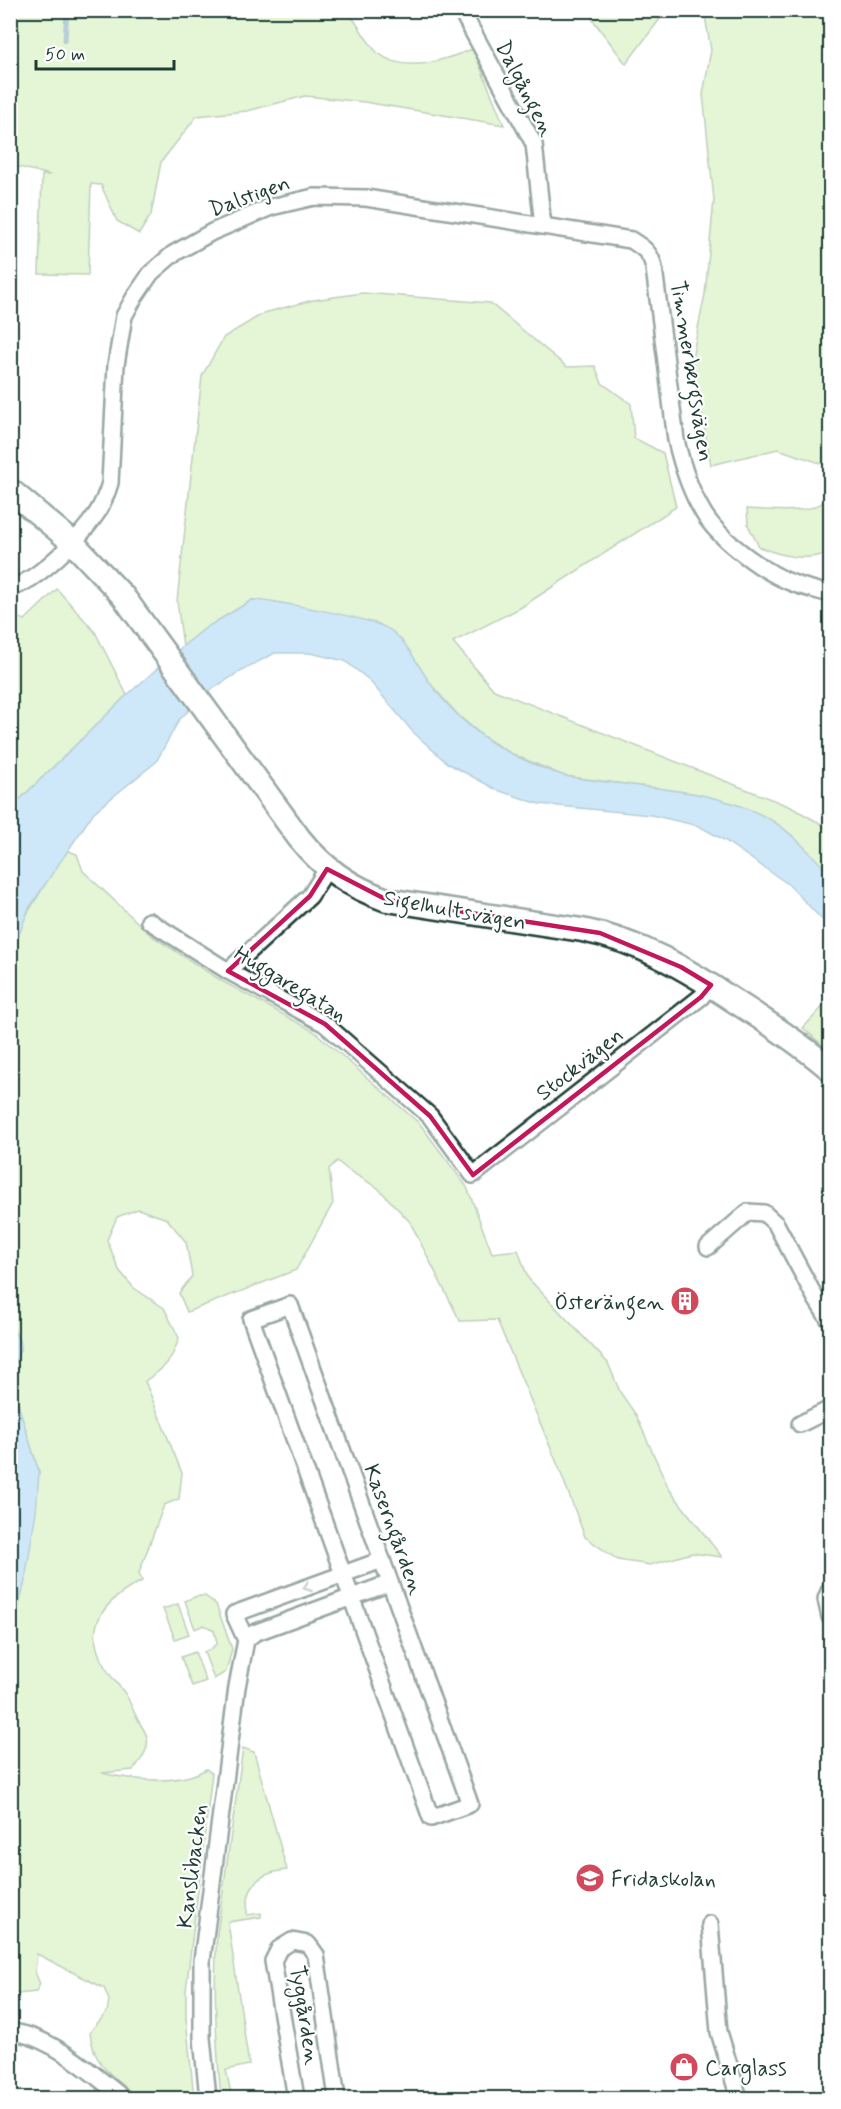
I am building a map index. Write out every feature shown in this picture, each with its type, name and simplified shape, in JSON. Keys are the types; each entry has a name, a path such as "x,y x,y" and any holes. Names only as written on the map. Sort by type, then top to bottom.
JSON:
{"street":[{"name":"Dalgången","path":"461,10 534,144 543,226"},
{"name":"Dalstigen","path":"10,588 22,585 48,567 97,513 105,499 110,483 116,365 124,316 151,273 173,254 212,232 271,207 314,196 366,198 632,240 652,258"},
{"name":"Timmerbergsvägen","path":"652,258 676,440 689,485 705,516 728,540 759,566 794,584 831,594"},
{"name":"Sigelhultsvägen","path":"10,490 72,542 102,571 145,624 208,715 298,837 327,869 367,893 387,900 582,930 616,938 664,958 711,985 784,1033 831,1069"},
{"path":"228,971 310,896 327,869"},
{"name":"Huggaregatan","path":"148,921 228,971 325,1024 430,1116 473,1175"},
{"name":"Stockvägen","path":"473,1175 700,997 711,985"},
{"path":"708,1247 748,1212 764,1214 776,1224 816,1299 831,1321"},
{"name":"Kaserngården","path":"290,1305 470,1804 431,1818 343,1574 250,1319 290,1305"},
{"path":"800,1424 831,1409"},
{"path":"382,1560 234,1614 246,1640 254,1633 390,1583"},
{"path":"831,1589 826,1599 831,1617"},
{"name":"Kanslibacken","path":"208,2098 202,2038 202,1961 237,1687 246,1640"},
{"path":"710,1924 719,2032 739,2098"},
{"name":"Tyggården","path":"296,2098 273,1961 279,1949 292,1941 308,1944 316,1955 337,2098"},
{"path":"10,2032 33,2037 55,2049 123,2098"}],"highlighted area":[{"path":"327,869 387,900 600,933 681,967 711,985 701,997 473,1175 430,1116 325,1024 228,971 310,896"}],"green space":[{"path":"10,11 348,11 374,50 389,60 413,64 425,63 473,49 504,125 364,102 305,96 247,111 197,116 161,162 151,215 139,234 117,221 101,185 91,184 88,275 39,274 42,175 50,175 11,165"},
{"path":"589,11 666,11 626,64 593,20"},
{"path":"704,11 830,11 830,470 829,466 778,449 711,465 692,358 705,294 714,200 703,94 711,50"},
{"path":"363,293 490,303 567,367 595,366 602,383 631,404 634,438 663,453 676,507 520,608 453,642 494,690 791,807 830,829 830,875 801,845 736,804 692,793 564,776 510,753 484,737 459,716 432,686 401,640 379,624 271,601 252,600 207,627 183,646 177,601 202,376 224,337 264,313 313,300"},
{"path":"830,494 830,553 811,557 794,557 759,547 748,525 747,509 780,511 805,509 824,501"},
{"path":"57,589 95,632 127,695 11,808 11,615 25,620"},
{"path":"66,850 77,854 83,871 152,936 222,981 315,1032 420,1124 467,1187 492,1253 518,1250 528,1278 608,1363 620,1392 636,1415 669,1489 722,1557 692,1553 650,1565 618,1560 585,1537 559,1468 497,1320 460,1321 410,1222 378,1188 337,1161 329,1169 333,1203 296,1270 187,1312 179,1293 192,1276 186,1242 167,1219 138,1209 117,1217 107,1240 119,1270 134,1288 164,1308 179,1338 167,1363 145,1381 182,1473 179,1499 164,1505 139,1573 142,1581 118,1596 101,1614 97,1625 95,1637 106,1669 126,1695 148,1742 144,1755 133,1770 102,1773 127,1778 169,1780 206,1769 212,1773 186,1991 186,2018 194,2098 138,2098 106,2070 95,2054 90,2032 107,2012 109,2000 104,1988 37,1954 35,1972 40,1984 36,1992 18,1994 11,1987 11,1638 16,1620 39,1472 14,1392 11,1375 21,1346 11,1327 11,940"},
{"path":"830,999 830,1052 803,1028"},
{"path":"197,1596 205,1596 216,1604 232,1649 226,1672 214,1679 204,1652 217,1643 214,1630 204,1625 195,1629 185,1601"},
{"path":"178,1604 189,1634 175,1639 163,1609"},
{"path":"195,1652 206,1681 192,1686 181,1657"},
{"path":"243,1748 254,1752 287,1870 268,1874 255,1882 251,1888 247,1915 261,1913 261,1917 228,1922 249,2065 226,2070 232,2098 221,2098 215,1976 217,1934"}],"water":[{"path":"252,600 282,603 348,616 368,621 393,632 410,651 433,687 459,716 490,741 537,766 573,778 691,793 732,803 771,820 794,838 830,875 830,928 788,884 724,840 699,826 651,815 539,804 497,790 447,763 413,732 368,679 345,661 310,653 275,653 242,670 206,693 179,720 156,762 94,812 29,908 11,956 11,808 127,695 183,646 207,627"},
{"path":"11,1327 21,1346 11,1375"},
{"path":"11,1375 14,1392 39,1472 36,1511 25,1581 11,1638"}],"waterway":[{"path":"65,40 67,10"}],"place":[{"name":"Österängen","path":"685,1301"},
{"name":"Fridaskolan","path":"590,1878"},
{"name":"Carglass","path":"684,2067"}]}
